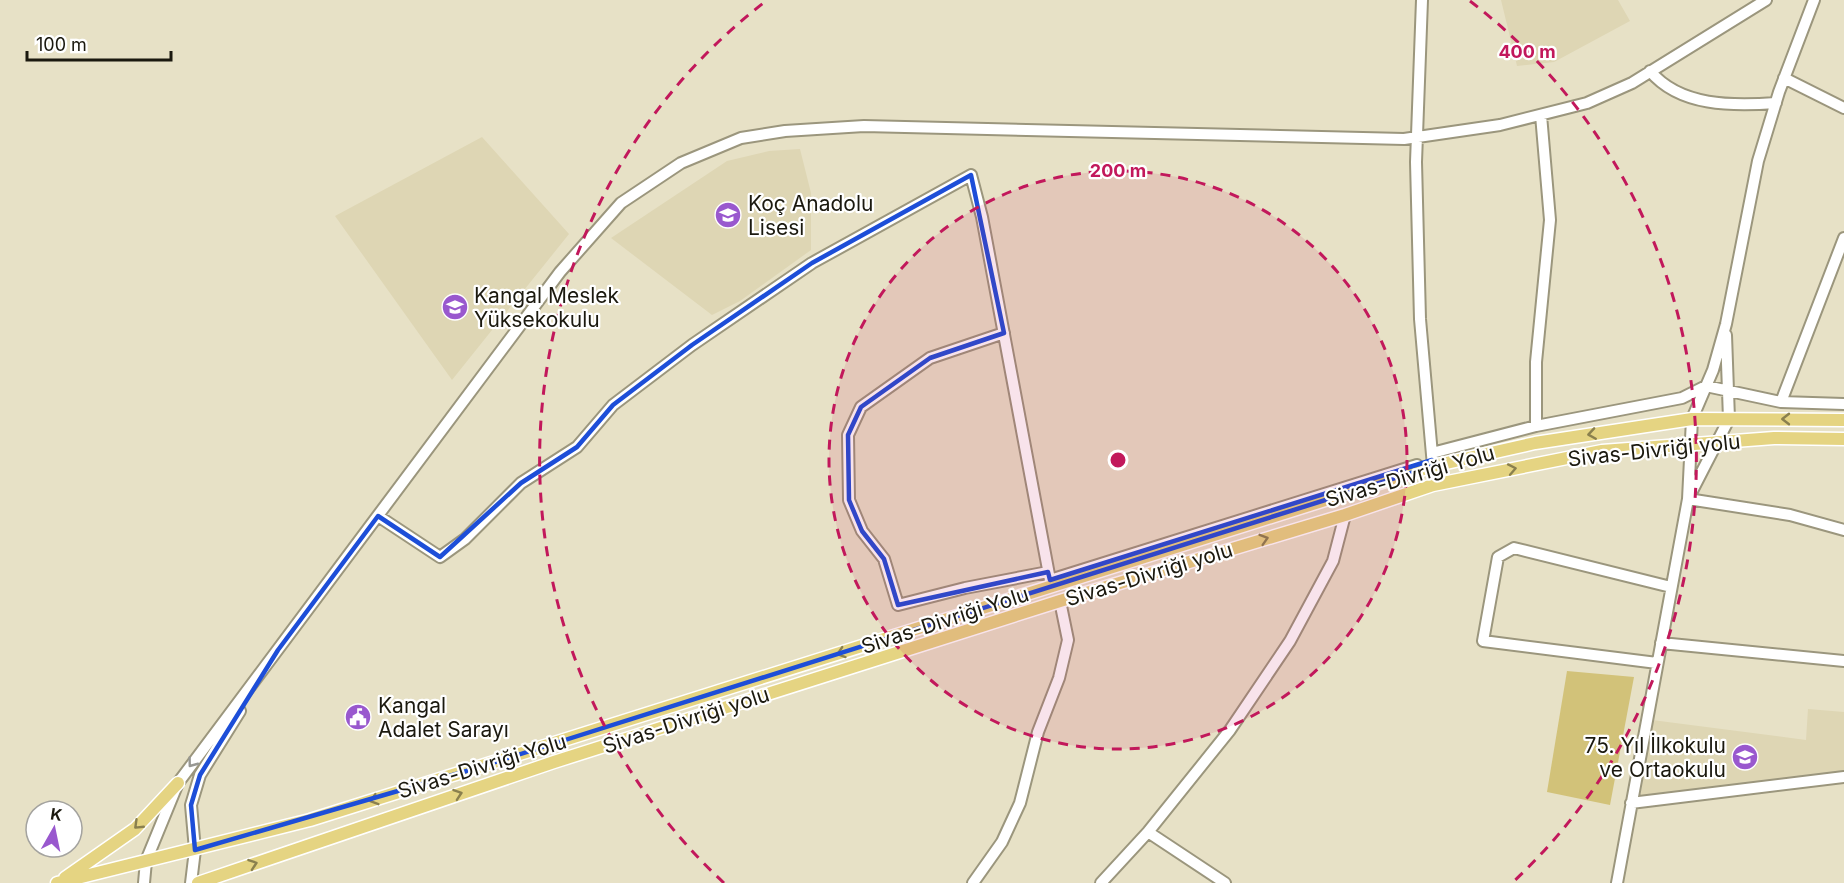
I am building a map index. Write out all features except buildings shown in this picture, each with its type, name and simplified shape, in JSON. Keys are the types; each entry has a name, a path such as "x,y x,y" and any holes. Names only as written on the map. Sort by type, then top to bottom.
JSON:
{"main road":[{"name":"Sivas-Divriği Yolu","path":"58,883 310,820 1432,460 1692,419 1844,420"},
{"name":"Sivas-Divriği yolu","path":"198,883 554,762 1060,601 1345,515 1433,485 1602,451 1774,438 1844,440"},
{"path":"58,883 135,829 178,783"}],"street":[{"path":"1422,0 1419,137 1416,162 1420,319 1432,460"},
{"path":"144,883 146,861 178,783 560,272 621,203 681,163 741,138 785,131 864,126 1404,139 1500,125 1587,103 1632,83 1766,0"},
{"path":"1617,883 1688,499 1692,419 1706,386 1726,324 1758,161 1784,78 1814,0"},
{"path":"1650,71 1661,84 1694,100 1745,105 1776,103"},
{"path":"1784,78 1844,108"},
{"path":"1536,426 1536,362 1550,220 1541,115"},
{"path":"378,516 440,557 465,538 521,483 577,447 613,405 692,345 812,263 971,175 982,217 1050,579 1536,426 1682,398 1706,386 1728,393 1781,402 1844,404"},
{"path":"1781,402 1844,238"},
{"path":"1688,499 1729,419 1726,324"},
{"path":"1004,333 930,358 861,407 848,435 849,500 862,531 884,559 898,605 965,588 1048,572"},
{"path":"1688,499 1790,515 1844,530"},
{"path":"1101,883 1148,832 1230,730 1290,641 1333,561 1345,515"},
{"path":"1657,663 1483,641 1498,556 1514,548 1671,587"},
{"path":"973,883 1002,842 1020,803 1038,732 1059,678 1068,640 1060,601"},
{"path":"1661,643 1844,661"},
{"path":"191,883 195,850 191,805 200,775 278,650"},
{"path":"1631,803 1844,777"},
{"path":"1148,832 1225,883"}],"highlighted area":[{"path":"971,175 1004,333 930,358 861,407 848,435 849,500 862,531 884,559 898,605 1048,572 1050,580 1432,460 1433,466 470,770 195,850 191,805 200,775 278,650 378,516 440,557 521,483 577,447 613,405 692,345 812,263"}],"shaded area":[{"path":"1501,0 1618,0 1630,21 1554,62 1517,66"},
{"name":"Kangal Meslek Yüksekokulu","path":"482,137 569,234 452,380 335,216"},
{"name":"Koç Anadolu Lisesi","path":"800,149 811,193 811,250 740,301 712,315 611,238 727,161 769,151"},
{"path":"1567,671 1634,677 1610,805 1547,792"},
{"name":"75. Yıl İlkokulu ve Ortaokulu","path":"1808,709 1844,712 1844,774 1640,799 1652,720 1806,740"}],"place":[{"name":"Koç Anadolu Lisesi","path":"728,215"},
{"name":"Kangal Meslek Yüksekokulu","path":"455,307"},
{"name":"Kangal Adalet Sarayı","path":"358,717"},
{"name":"75. Yıl İlkokulu ve Ortaokulu","path":"1745,757"}]}
